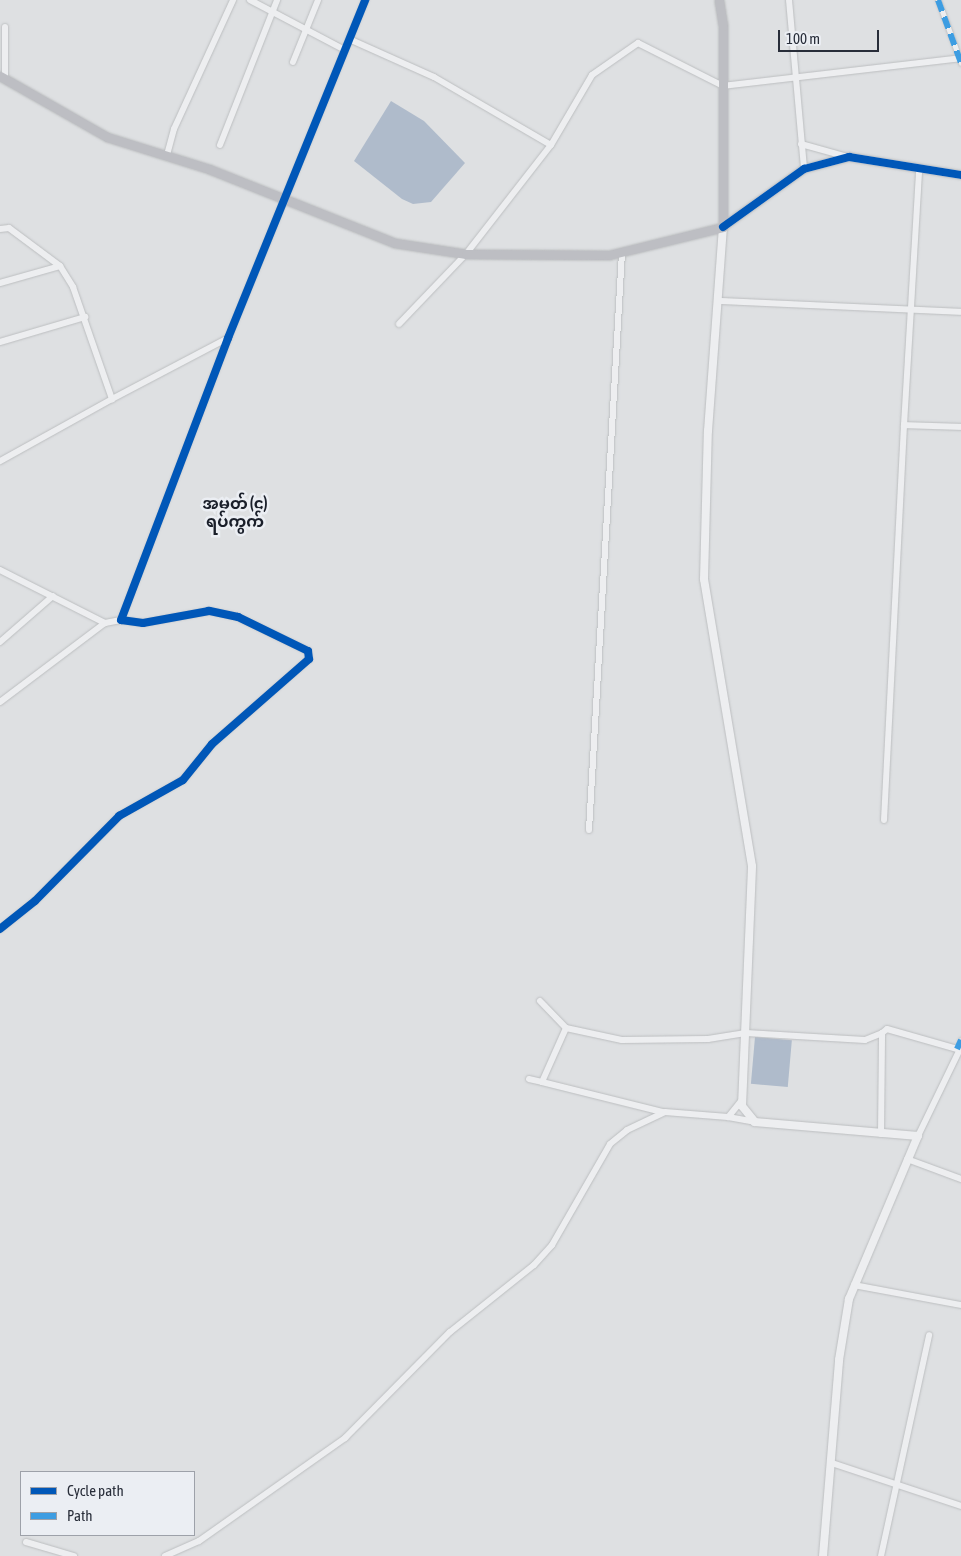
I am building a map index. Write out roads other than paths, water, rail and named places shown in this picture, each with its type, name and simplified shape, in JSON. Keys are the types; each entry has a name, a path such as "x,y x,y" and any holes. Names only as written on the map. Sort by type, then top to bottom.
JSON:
{"main road":[{"path":"3,77 107,137 167,155 284,198 395,243 466,254 622,253 723,227 723,86 719,0"}],"street":[{"path":"167,155 174,129 233,0"},
{"path":"250,0 306,32 345,50"},
{"path":"220,145 277,0"},
{"path":"293,62 318,0"},
{"path":"121,620 228,338 366,0"},
{"path":"789,0 804,169"},
{"path":"399,324 466,254 551,145 592,75 638,42 723,86 960,60 938,0"},
{"path":"3,77 5,27"},
{"path":"349,39 434,77 551,145"},
{"path":"801,144 848,158 961,176"},
{"path":"755,1122 742,1100 752,866 703,560 723,227 804,169 848,158"},
{"path":"884,820 919,169"},
{"path":"0,229 9,228 60,266 85,317 112,399"},
{"path":"589,830 622,253"},
{"path":"0,283 60,266"},
{"path":"719,301 961,312"},
{"path":"0,342 85,317"},
{"path":"0,461 228,338"},
{"path":"904,425 961,427"},
{"path":"0,570 105,623"},
{"path":"0,642 53,596"},
{"path":"0,702 105,623 121,620 143,623 209,611 246,621 308,651 309,659 212,744 183,780 119,816 35,900 0,929"},
{"path":"540,1001 566,1028 622,1040 708,1039 746,1033 865,1040 887,1029 959,1049"},
{"path":"542,1082 566,1028"},
{"path":"881,1134 882,1033"},
{"path":"823,1556 839,1360 854,1285 907,1159 959,1049 961,1040"},
{"path":"528,1079 665,1112 881,1134 918,1136"},
{"path":"728,1117 742,1100"},
{"path":"165,1556 199,1541 345,1438 450,1332 534,1265 552,1245 610,1144 651,1116 665,1112"},
{"path":"907,1159 961,1179"},
{"path":"854,1285 961,1305"},
{"path":"881,1556 898,1486 929,1335"},
{"path":"832,1463 961,1506"},
{"path":"26,1542 74,1556"}],"water":[{"path":"391,101 424,121 465,163 431,202 413,204 402,199 354,161"},
{"path":"755,1037 792,1040 788,1087 751,1084"}],"district":[{"name":"အမှတ် (၄) ရပ်ကွက်","path":"235,512"}]}
